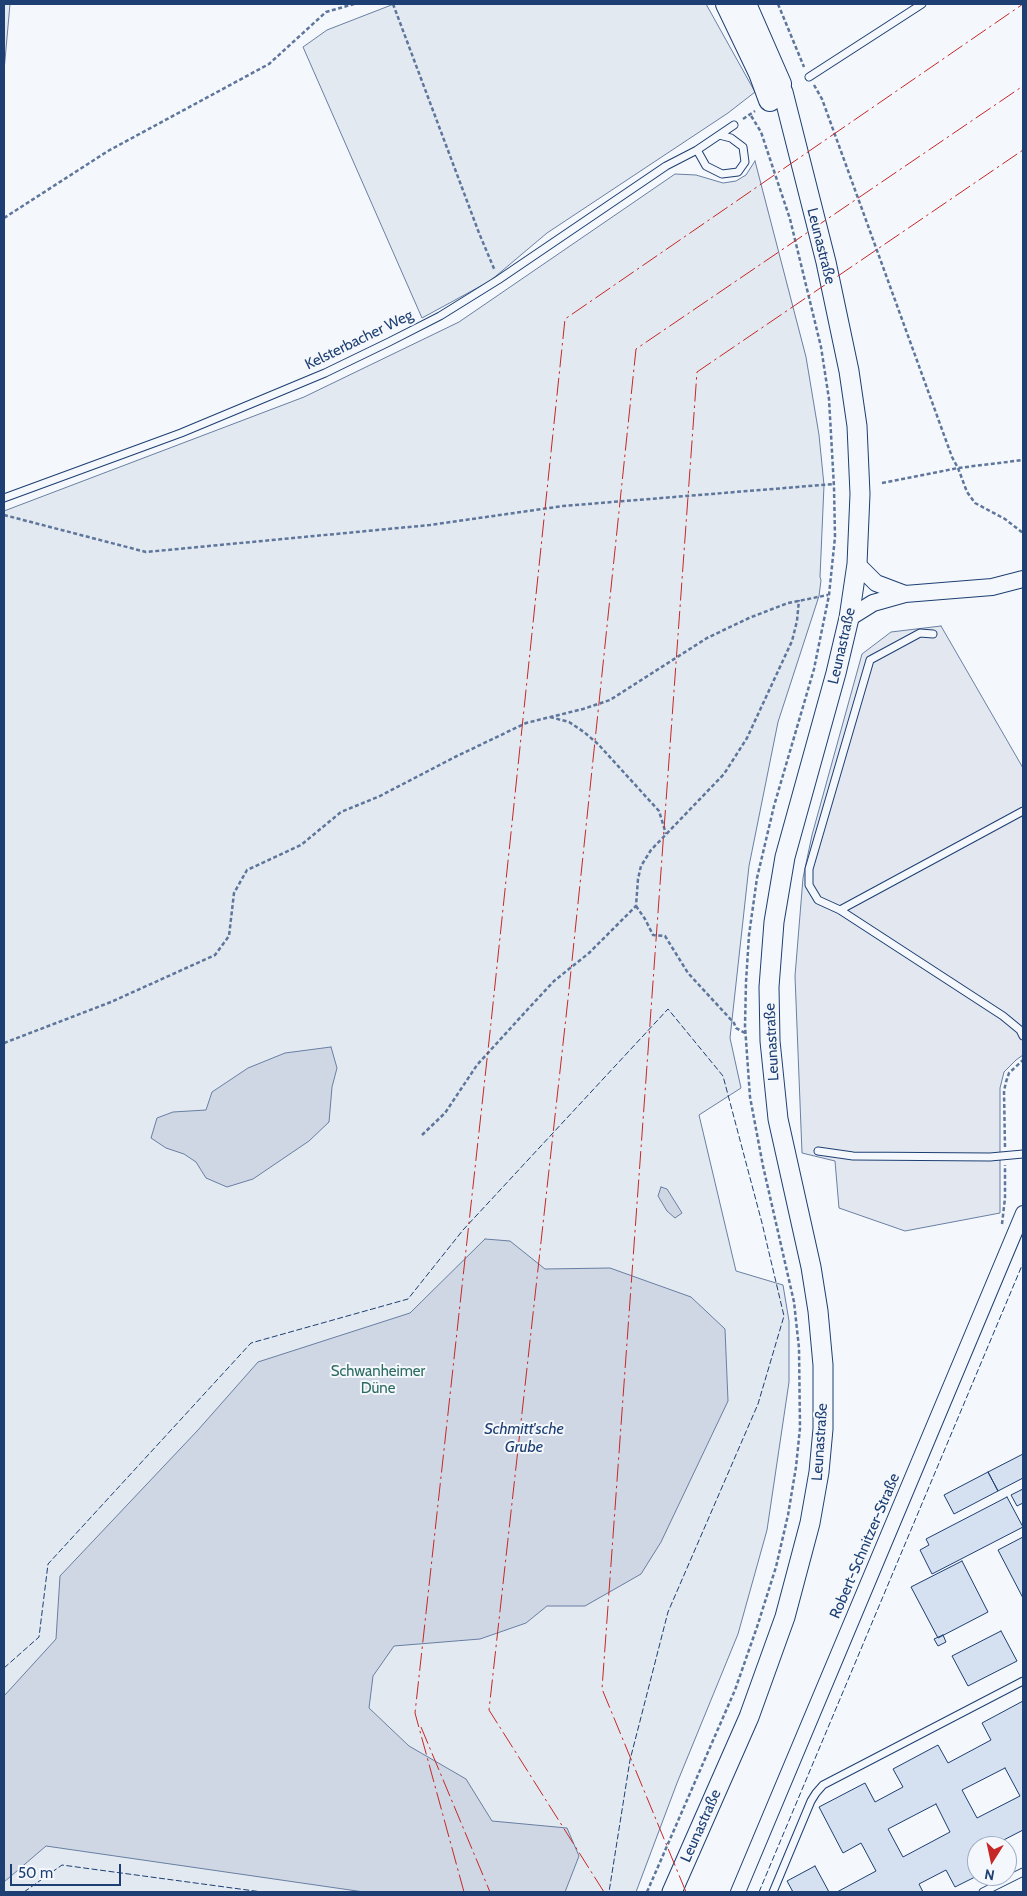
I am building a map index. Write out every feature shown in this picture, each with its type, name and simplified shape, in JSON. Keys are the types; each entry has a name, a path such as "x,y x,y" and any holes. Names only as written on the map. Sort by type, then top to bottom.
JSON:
{"highway":[{"path":"727,4 760,73 776,96"},
{"path":"745,4 776,96"}],"main road":[{"name":"Leunastraße","path":"672,1892 749,1717 788,1607 805,1547 819,1472 824,1406 821,1331 811,1267 778,1119 770,1041 769,987 774,922 785,857 850,618 857,564 860,494 857,426 839,320 804,176 776,96"}],"street":[{"path":"857,564 876,583 904,594"},
{"path":"850,618 873,603 904,594 992,587 1023,579"},
{"name":"Robert-Schnitzer-Straße","path":"738,1892 1023,1213"}],"lane":[{"path":"809,77 922,4"},
{"name":"Kelsterbacher Weg","path":"4,498 181,433 325,373 390,342 440,316 498,280 666,166 697,150 734,125"},
{"path":"697,150 706,166 722,174 738,172 745,162 743,147 731,138 718,135"},
{"path":"933,634 920,633 870,660 809,869 808,884 818,900 840,910 1003,1016 1020,1030 1023,1036"},
{"path":"840,910 1023,811"},
{"path":"818,1151 853,1156 1005,1156 1023,1154"},
{"path":"773,1892 811,1802 824,1785 1023,1681"},
{"path":"983,1892 1023,1872"}],"path":[{"path":"4,218 108,151 269,64 326,12 354,4"},
{"path":"393,4 498,280"},
{"path":"778,4 809,77 822,99 952,457 971,499 1005,519 1023,533"},
{"path":"882,483 958,468 1023,460"},
{"path":"4,515 146,552 430,526 564,506 834,484"},
{"path":"4,1043 111,1002 215,955 229,936 234,893 247,870 301,845 341,812 380,796 526,723 610,700 707,638 749,618 799,600 829,595"},
{"path":"422,1135 445,1113 477,1065 554,981 589,953 636,906 638,879 642,866 651,850 724,774 747,738 792,641 797,621 799,600"},
{"path":"550,717 569,722 598,744 659,811 666,834"},
{"path":"636,906 653,935 665,936 688,972 734,1023 736,1028 746,1033"},
{"path":"1005,1156 1004,1091 1010,1073 1023,1060"}],"green space":[{"path":"4,4 10,4 4,71"},
{"path":"394,4 706,4 755,92 728,113 547,233 490,281 422,318 303,47 327,30"},
{"name":"Schwanheimer Düne","path":"755,161 806,357 819,435 824,485 821,580 819,596 778,722 749,866 730,1038 741,1088 699,1115 736,1271 783,1285 789,1321 789,1382 767,1530 738,1634 677,1783 636,1892 4,1892 4,511 304,397 459,322 675,174 696,175 723,183 736,181 746,175"}],"shaded area":[{"path":"941,626 1023,768 1023,1055 1004,1072 1000,1088 1000,1213 905,1231 839,1208 835,1161 802,1153 795,976 803,878 812,835 862,654 891,632"}],"water":[{"path":"331,1047 337,1068 332,1087 329,1122 309,1141 253,1179 227,1187 206,1178 196,1162 184,1154 166,1148 151,1138 157,1118 173,1112 206,1110 212,1092 248,1068 285,1053"},
{"path":"661,1187 667,1189 682,1213 675,1218 667,1211 658,1196"},
{"name":"Schmitt'sche Grube","path":"485,1239 510,1241 545,1269 610,1268 691,1297 725,1329 728,1401 661,1542 641,1574 585,1606 547,1606 526,1623 480,1639 394,1646 373,1676 369,1708 409,1746 466,1779 492,1821 567,1828 579,1856 565,1892 364,1892 46,1846 4,1882 4,1696 56,1639 60,1576 198,1430 258,1362 410,1313"}],"building":[{"path":"1023,1454 1023,1478 998,1491 988,1472"},
{"path":"988,1472 998,1491 954,1514 944,1495"},
{"path":"1023,1489 1023,1503 1017,1506 1011,1495"},
{"path":"1007,1497 1023,1527 932,1574 920,1550 929,1545 926,1539"},
{"path":"1023,1537 1023,1598 998,1550"},
{"path":"962,1561 988,1612 938,1638 911,1587"},
{"path":"1001,1631 1017,1661 968,1686 952,1656"},
{"path":"943,1635 946,1642 938,1646 934,1639"},
{"path":"1023,1701 1023,1830 1011,1836 967,1836 967,1881 955,1887 946,1870 919,1884 923,1892 837,1892 876,1871 861,1843 843,1853 819,1807 865,1783 875,1802 903,1787 893,1769 938,1745 948,1763 991,1740 982,1723","holes":["1005,1768 1020,1796 977,1818 962,1790","936,1804 950,1832 903,1857 888,1829"]},
{"path":"815,1866 829,1892 793,1892 787,1881"}],"fence":[{"path":"4,1668 39,1637 48,1564 251,1343 408,1299 463,1230 668,1009 723,1076 762,1223 784,1316 758,1404 668,1612 630,1760 609,1892"},
{"path":"759,1892 1023,1263"},
{"path":"24,1892 62,1865 262,1892"}],"power":[{"path":"464,1892 415,1713 491,1023 565,319 1023,4"},
{"path":"604,1892 489,1710 568,999 636,349 1023,86"},
{"path":"686,1892 602,1689 697,372 1023,150"},
{"path":"421,1727 490,1892"}]}
